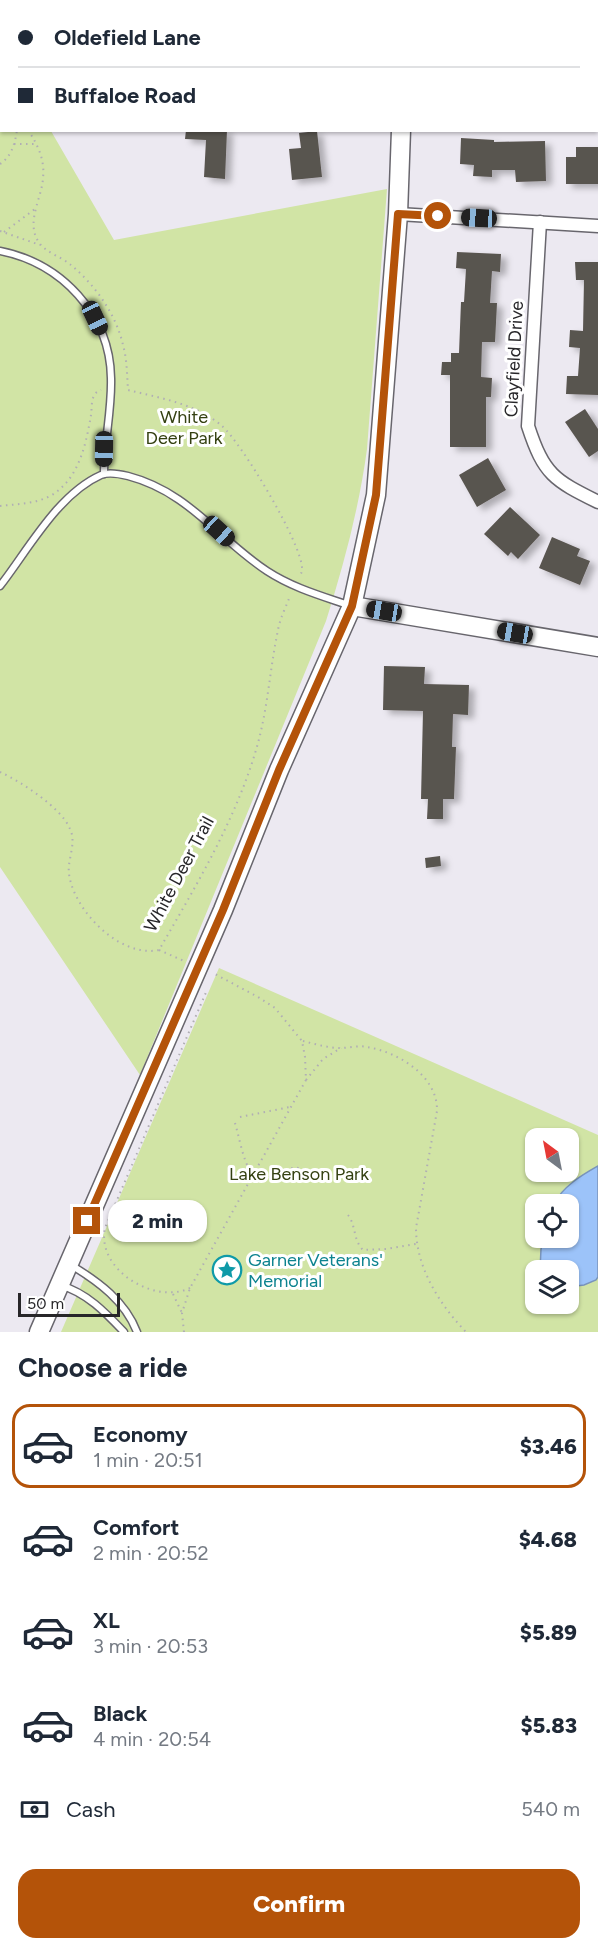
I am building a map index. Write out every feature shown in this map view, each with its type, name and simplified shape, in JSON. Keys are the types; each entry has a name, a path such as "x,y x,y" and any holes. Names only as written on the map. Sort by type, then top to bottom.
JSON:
{"street":[{"path":"39,1332 223,910 284,760 352,606 376,495 398,214 401,132"},
{"path":"398,214 598,226"},
{"name":"Clayfield Drive","path":"540,222 528,426 537,454 552,475 563,484 598,502"},
{"path":"352,606 598,646"}],"lane":[{"path":"0,251 24,256 61,278 88,305 99,327 109,356 111,378 104,449 104,474"},
{"path":"0,586 69,497 83,485 104,474 123,475 159,487 202,515 247,557 295,587 352,606"},
{"path":"68,1263 109,1291 124,1307 137,1332"},
{"path":"59,1285 75,1289 85,1295 124,1332"}],"path":[{"path":"0,164 12,150 16,132"},
{"path":"29,132 42,158 43,178 34,228 37,240 88,280 112,315 119,328 124,347 128,390 193,409 222,425 236,440 248,457 291,535 302,565 298,580"},
{"path":"14,144 30,142 37,144"},
{"path":"4,232 31,214 37,207"},
{"path":"0,231 43,246"},
{"path":"0,506 31,503 42,499 53,494 68,480 79,464 87,438 93,399 97,392 103,390"},
{"name":"White Deer Trail","path":"0,772 17,780 38,795 70,827 72,842 69,877 78,899 89,916 104,932 118,942 143,951 159,950 207,866 258,744 269,693 278,628 291,593"},
{"path":"159,950 187,962"},
{"path":"190,1288 173,1294 134,1283 123,1276 110,1257 104,1240 104,1231 205,997 210,972 275,1008 302,1041 306,1080"},
{"path":"302,1041 341,1048 370,1047 414,1067 436,1096 435,1126 416,1227 416,1244 433,1289 442,1304 466,1332"},
{"path":"182,1313 190,1288 306,1080 323,1059 341,1048"},
{"path":"240,1117 290,1107"},
{"path":"235,1123 249,1168 253,1173 264,1179 287,1169 298,1168 312,1174 321,1183"},
{"path":"348,1215 352,1220 359,1246 363,1250 416,1244"},
{"path":"173,1294 182,1313 184,1332"}],"green space":[{"name":"White Deer Park","path":"0,132 52,132 114,240 387,189 367,449 355,514 339,578 326,621 140,1075 0,867"},
{"name":"Lake Benson Park","path":"219,968 598,1135 598,1332 61,1332"}],"water":[{"path":"598,1166 598,1277 596,1280 579,1286 579,1260 540,1260 541,1248 579,1248 579,1194 561,1194 573,1182 579,1182 579,1177"}],"building":[{"path":"186,132 227,132 225,179 204,177 206,140 185,139"},
{"path":"317,132 322,177 292,180 289,149 301,148 299,133"},
{"path":"461,138 494,140 494,142 545,141 546,181 516,182 515,170 492,170 492,177 473,176 474,165 460,164"},
{"path":"576,147 598,147 598,184 566,184 566,157 576,157"},
{"path":"457,252 501,254 500,272 492,271 490,303 497,303 495,342 482,342 481,377 492,378 491,397 486,397 486,447 450,447 450,375 441,375 442,362 451,362 451,353 459,353 461,302 464,302 466,269 456,268"},
{"path":"575,262 598,262 598,395 566,394 567,376 578,376 580,348 569,347 570,330 583,331 584,280 576,280"},
{"path":"585,409 598,429 598,451 589,457 565,422"},
{"path":"488,458 506,490 477,507 459,475"},
{"path":"510,507 540,535 518,559 511,552 508,556 484,534"},
{"path":"552,537 580,549 577,556 590,561 580,585 539,568"},
{"path":"384,666 425,667 424,684 469,685 468,715 453,714 452,747 456,747 454,799 443,799 443,819 427,819 428,799 421,799 423,711 383,710"},
{"path":"440,856 441,866 426,868 425,858"}],"place":[{"name":"Garner Veterans' Memorial","path":"227,1270"}],"route":[{"path":"87,1221 223,910 308,702 352,606 376,495 398,214 438,216"}]}
